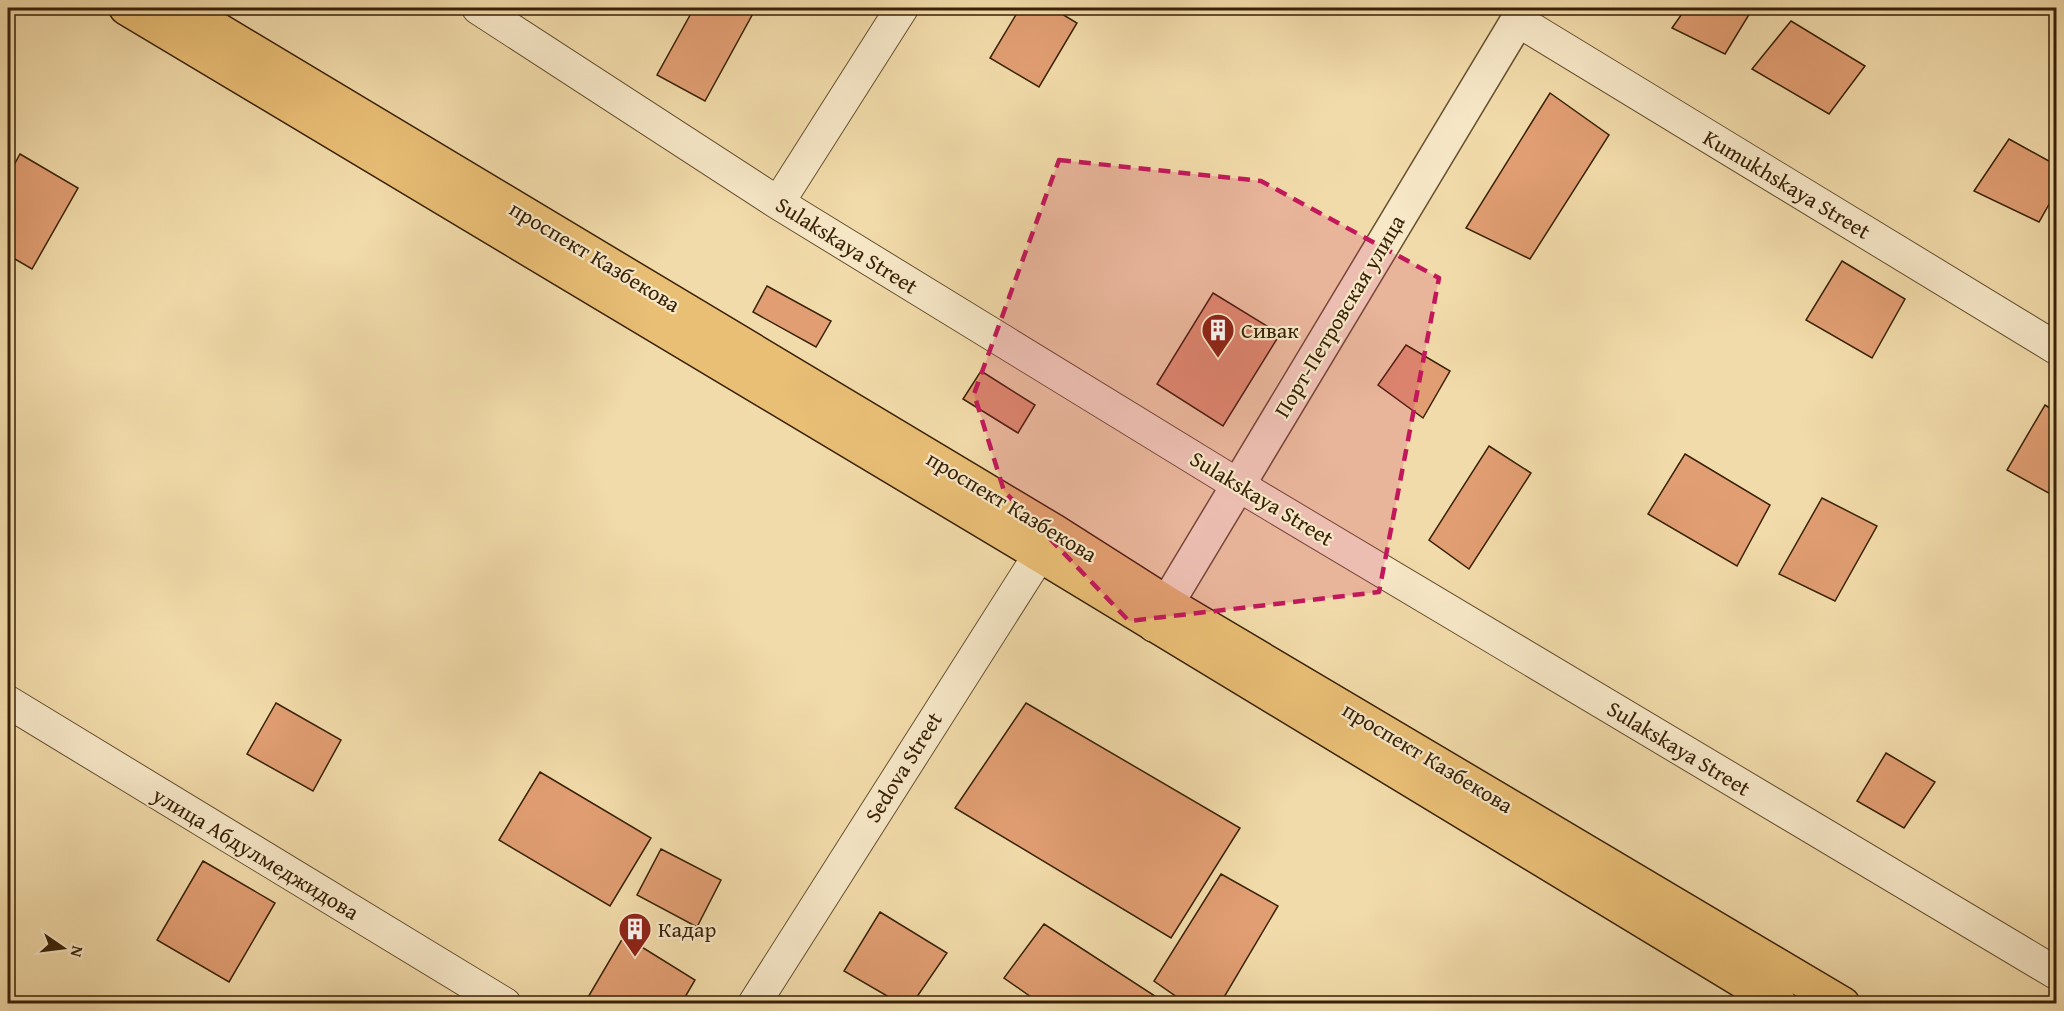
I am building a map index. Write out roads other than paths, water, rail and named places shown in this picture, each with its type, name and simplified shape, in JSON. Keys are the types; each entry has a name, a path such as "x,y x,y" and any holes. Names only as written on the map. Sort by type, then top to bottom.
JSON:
{"highway":[{"name":"проспект Казбекова","path":"126,8 1046,542"},
{"name":"проспект Казбекова","path":"182,8 1046,542 1780,1004"},
{"name":"проспект Казбекова","path":"1161,614 1842,1004"}],"street":[{"name":"Sulakskaya Street","path":"478,8 778,202 1238,485 2056,973"},
{"path":"778,202 902,8"},
{"name":"Kumukhskaya Street","path":"1521,14 2056,348"},
{"name":"Порт-Петровская улица","path":"1161,614 1521,14"},
{"name":"Sedova Street","path":"753,1004 1046,542"},
{"name":"улица Абдулмеджидова","path":"8,702 505,1004"}],"place":[{"name":"Сивак","path":"1218,359"},
{"name":"Кадар","path":"635,958"}]}
